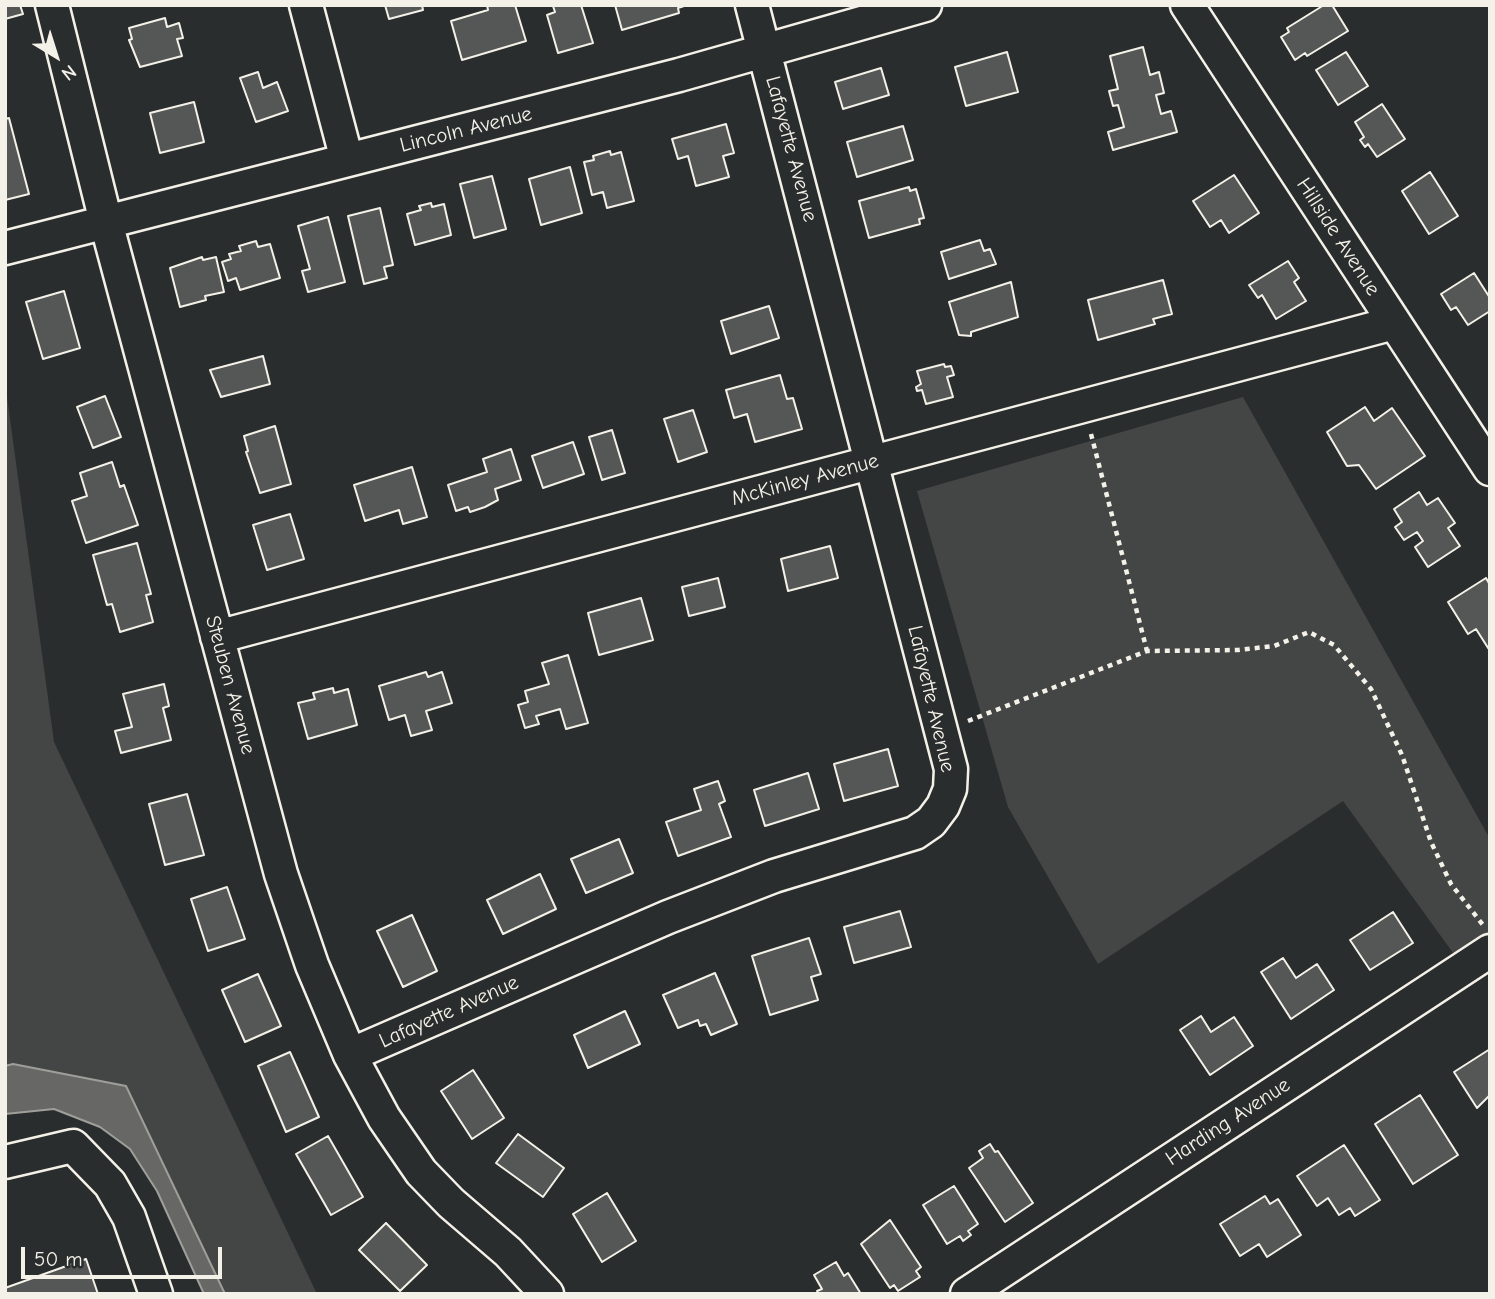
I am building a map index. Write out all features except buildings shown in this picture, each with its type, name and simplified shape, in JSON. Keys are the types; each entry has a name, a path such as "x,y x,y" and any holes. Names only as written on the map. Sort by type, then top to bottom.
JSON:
{"street":[{"name":"Steuben Avenue","path":"52,5 106,222 216,637 281,874 312,965 350,1055 384,1118 421,1172 451,1203 508,1252 547,1294"},
{"path":"306,5 347,160"},
{"name":"Lafayette Avenue","path":"350,1055 668,916 774,876 915,833 931,822 943,806 950,789 951,769 942,731 752,5"},
{"name":"Lincoln Avenue","path":"5,248 764,51 925,5"},
{"name":"Hillside Avenue","path":"1187,5 1490,469"},
{"name":"McKinley Avenue","path":"216,637 1394,323"},
{"name":"Harding Avenue","path":"967,1294 1490,951"},
{"path":"5,1162 73,1146 110,1184 130,1217 156,1294"}],"path":[{"path":"1084,406 1147,651"},
{"path":"942,731 1147,651 1238,650 1274,646 1309,632 1334,645 1371,689 1402,755 1431,842 1451,884 1490,935"}],"shaded area":[{"path":"5,382 54,742 317,1294 225,1294 126,1086 13,1064 5,1066"},
{"path":"1243,397 1490,839 1490,940 1459,961 1343,801 1098,964 1008,807 917,491"},
{"path":"13,1064 126,1086 225,1294 204,1294 157,1191 130,1149 100,1127 54,1109 5,1114 5,1066"}]}
